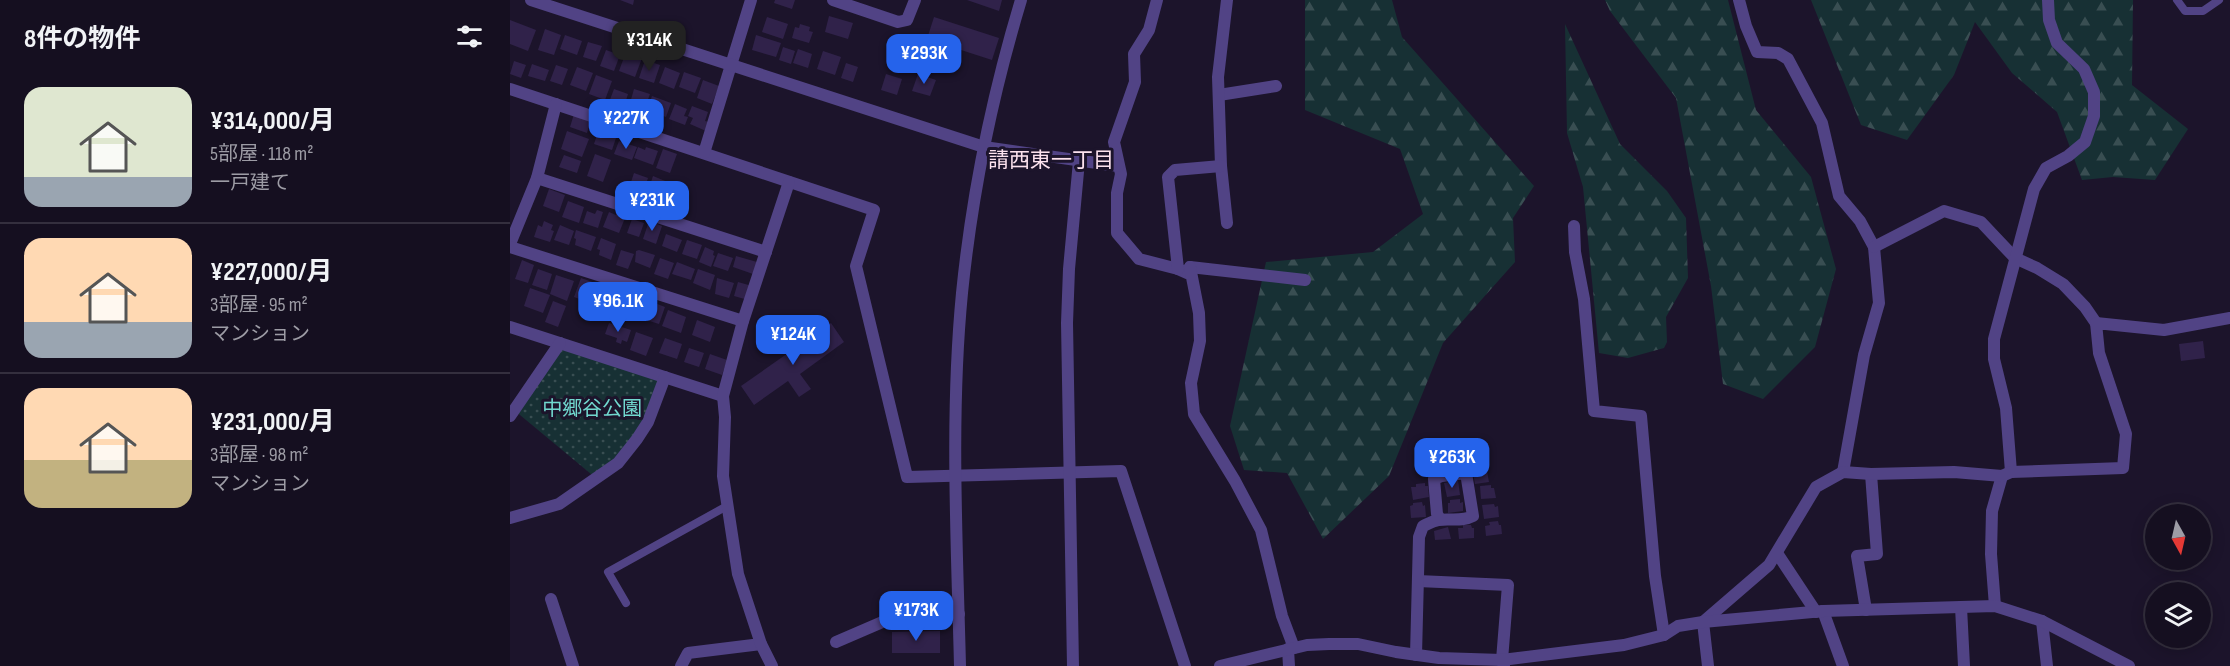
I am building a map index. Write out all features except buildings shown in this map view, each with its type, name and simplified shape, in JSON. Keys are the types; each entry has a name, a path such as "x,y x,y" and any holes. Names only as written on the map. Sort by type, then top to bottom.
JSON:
{"street":[{"path":"531,0 984,147 1118,166"},
{"path":"704,153 751,0"},
{"path":"833,0 898,22 907,20 915,0"},
{"path":"960,666 956,477 962,296 970,229 984,147 1004,56 1022,0"},
{"path":"1157,0 1149,30 1134,54 1135,82 1114,142 1121,174 1117,193 1117,233 1139,259 1184,268 1305,280"},
{"path":"1227,0 1218,77 1221,166 1227,223"},
{"path":"1739,0 1746,26 1758,52 1778,53 1788,59 1822,123 1839,196 1860,221 1874,247 1879,303 1864,355 1843,472"},
{"path":"1995,606 1992,511 2007,474 2006,408 1994,358 1994,339 2034,189 2046,168 2068,156 2085,142 2094,116 2094,92 2084,69 2057,43 2049,20 2048,0"},
{"path":"1219,95 1276,86"},
{"path":"510,89 874,210 856,266 907,477 1121,471 1185,666"},
{"path":"556,104 537,178 510,245 743,321"},
{"path":"1073,666 1067,323 1069,269 1079,161"},
{"path":"1221,166 1175,170 1168,177 1184,268 1199,313 1200,341 1191,383 1194,414 1235,481 1261,530 1291,649 1289,666"},
{"path":"537,178 766,252"},
{"path":"772,666 761,644 738,574 723,476 725,417 723,396 743,321 789,182"},
{"path":"1703,622 1769,565 1816,487 1843,472 2007,474 2123,468 2126,434 2099,353 2097,323 2063,284 2015,258 1981,222 1944,212 1874,247"},
{"path":"1574,226 1575,252 1584,299 1594,411 1641,416 1655,576 1664,635"},
{"path":"2097,323 2164,330 2230,318"},
{"path":"510,327 723,396"},
{"path":"510,416 560,343"},
{"path":"510,518 559,504 618,463 648,422 665,377"},
{"path":"1416,655 1419,537 1423,526 1440,519 1446,521 1468,519 1473,516 1466,473 1434,479 1437,514 1440,519"},
{"path":"1866,610 1857,556 1877,554 1871,474"},
{"path":"1777,553 1820,611 1843,666"},
{"path":"1418,581 1508,585 1503,663"},
{"path":"551,599 573,666"},
{"path":"1220,666 1307,645 1358,644 1440,662 1503,663 1624,645 1664,635 1678,626 1703,622 1820,611 1995,606 2043,621 2129,666"},
{"path":"1961,607 1964,666"},
{"path":"836,642 894,617 959,614"},
{"path":"2043,621 2047,666"},
{"path":"1703,622 1708,666"},
{"path":"681,666 688,653 761,644"}],"lane":[{"path":"2177,0 2185,11 2203,11 2219,0"},
{"path":"626,603 608,572 727,506"}],"green space":[{"path":"1305,0 1392,0 1402,37 1534,186 1513,218 1515,262 1443,343 1389,476 1323,539 1287,473 1244,470 1230,426 1266,262 1373,252 1423,214 1400,149 1305,110"},
{"path":"1605,0 1728,0 1756,110 1811,177 1836,269 1815,347 1763,399 1723,384 1711,286 1676,98 1610,11"},
{"path":"1811,0 2133,0 2132,85 2188,129 2155,180 2113,177 2082,180 2057,112 2012,73 1975,22 1954,75 1907,140 1861,125"},
{"path":"1565,24 1620,144 1667,191 1686,218 1688,278 1666,317 1667,342 1664,348 1628,358 1599,353 1583,187 1567,133"},
{"name":"中郷谷公園","path":"560,343 665,377 648,422 597,479 514,410"}],"district":[{"name":"請西東一丁目","path":"1051,160"}]}
